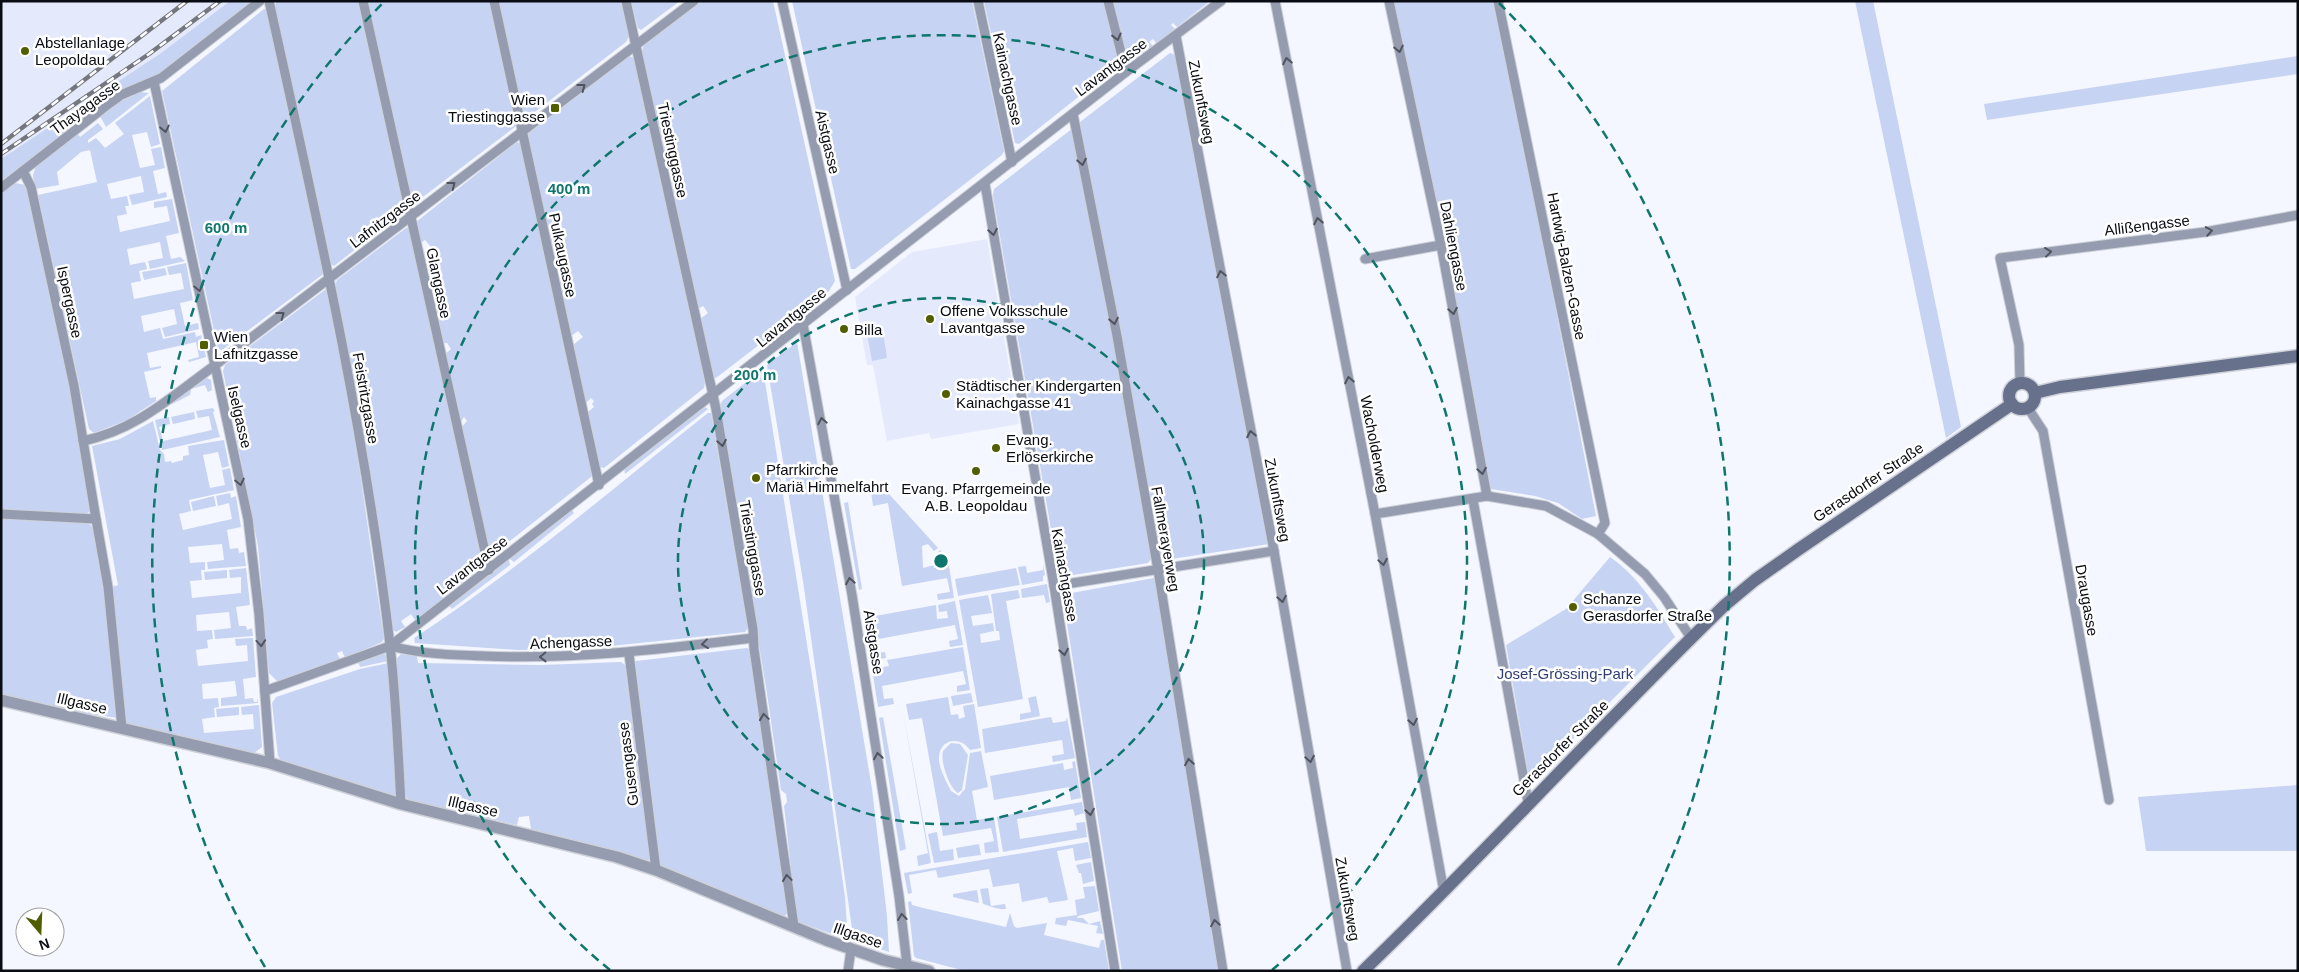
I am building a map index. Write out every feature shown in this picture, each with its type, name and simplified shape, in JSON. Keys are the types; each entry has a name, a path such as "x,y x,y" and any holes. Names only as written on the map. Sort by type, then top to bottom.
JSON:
{"main road":[{"path":"2035,393 2056,387 2298,356"},
{"path":"2020,384 2031,386 2035,393 2035,400 2028,408 2019,409 2012,404 2010,393 2020,384"},
{"name":"Gerasdorfer Straße","path":"1363,971 1444,892 1528,802 1691,638 1755,580 2012,404"}],"street":[{"name":"Thayagasse","path":"1,188 110,102 121,95 154,82 260,1"},
{"name":"Feistritzgasse","path":"269,1 330,278 353,402 390,646 402,804"},
{"name":"Glangasse","path":"363,1 489,570"},
{"name":"Pulkaugasse","path":"494,1 599,485"},
{"name":"Triestinggasse","path":"626,1 713,395 753,638 794,926"},
{"name":"Lafnitzgasse","path":"83,441 128,427 214,366 694,1"},
{"name":"Aistgasse","path":"782,1 847,290"},
{"name":"Kainachgasse","path":"978,1 1012,162"},
{"path":"1108,1 1126,72"},
{"name":"Lavantgasse","path":"265,691 390,646 985,184 1126,72 1221,1"},
{"name":"Wacholderweg","path":"1275,1 1375,514 1444,892"},
{"name":"Dahliengasse","path":"1390,1 1441,245 1487,496"},
{"name":"Hartwig-Balzen-Gasse","path":"1498,1 1605,523 1598,534"},
{"name":"Zukunftsweg","path":"1176,36 1274,550 1347,971"},
{"name":"Iselgasse","path":"154,82 248,519 270,763"},
{"name":"Fallmerayerweg","path":"1073,114 1117,336 1158,570 1222,971"},
{"name":"Ispergasse","path":"24,171 31,187 74,386 96,518"},
{"name":"Kainachgasse","path":"985,184 1054,586 1115,971"},
{"name":"Allißengasse","path":"2020,384 2019,345 2000,258 2205,232 2298,215"},
{"path":"1365,259 1441,245"},
{"name":"Aistgasse","path":"803,324 852,595 899,896 907,965"},
{"name":"Draugasse","path":"2028,408 2042,431 2109,800"},
{"path":"1375,514 1473,500 1487,496 1546,506 1598,534 1644,574 1664,597 1691,638"},
{"path":"1473,500 1528,802"},
{"path":"1,514 96,518 112,622 122,728"},
{"path":"1054,586 1274,550"},
{"name":"Achengasse","path":"390,646 428,654 514,657 629,654 753,638"},
{"name":"Gusengasse","path":"629,654 656,870"},
{"name":"Illgasse","path":"1,700 270,763 402,804 590,850 656,870 894,966 907,965 929,971"},
{"path":"848,971 851,949"}],"shaded area":[{"path":"1,1 230,1 161,53 1,159"},
{"path":"987,239 1019,424 931,439 929,433 887,441 873,365 867,365 855,297 912,252"}],"green space":[{"path":"230,1 254,1 159,74 133,85 107,100 1,181 1,159 161,53"},
{"path":"277,1 360,1 405,207 403,212 334,266 331,264 275,5"},
{"path":"367,1 490,1 517,121 515,127 415,203 411,202"},
{"path":"498,1 622,1 629,36 626,42 527,118 523,117"},
{"path":"631,1 680,1 641,30 638,28"},
{"path":"702,1 773,1 835,281 829,291 716,378 713,376 700,319 708,313 703,306 698,309 642,51 644,45"},
{"path":"792,1 972,1 1004,151 1002,155 855,269 851,269"},
{"path":"984,1 1104,1 1119,62 1116,67 1019,144 1015,143"},
{"path":"1112,1 1210,1 1177,27 1173,23 1171,25 1175,29 1157,44 1153,39 1149,42 1153,46 1131,61 1127,59"},
{"path":"1391,1 1493,1 1527,162 1596,516 1582,519 1558,503 1535,496 1491,489"},
{"path":"1855,1 1873,1 1961,427 1946,438"},
{"path":"264,9 268,10 324,268 322,275 222,350 218,349 162,91"},
{"path":"1170,53 1175,55 1269,544 1165,560 1159,557 1080,122"},
{"path":"629,56 634,58 705,382 704,388 604,468 600,467 588,412 594,407 592,404 594,401 591,398 586,403 573,345 583,337 578,331 571,336 558,275 564,269 561,265 556,269 528,138 529,133"},
{"path":"2298,56 2298,74 1987,120 1984,104"},
{"path":"140,92 149,93 106,127 100,116 117,103"},
{"path":"150,96 160,144 151,147 147,132 132,135 140,168 155,165 151,149 161,147 165,168 153,171 158,194 166,192 167,197 132,205 129,195 144,192 141,176 107,184 111,199 127,196 129,206 125,206 127,214 117,216 120,232 170,221 167,206 154,208 154,202 172,199 179,233 166,236 171,259 180,257 185,261 150,269 148,261 163,258 160,242 127,249 130,265 145,262 147,269 139,271 141,281 131,283 134,299 184,289 181,273 169,275 167,267 186,263 193,300 180,303 185,326 198,323 199,329 165,337 162,328 177,324 174,309 141,316 144,332 160,328 163,339 195,332 196,337 201,335 206,357 189,362 188,360 199,357 196,342 147,353 150,368 161,366 161,368 144,372 150,398 156,397 156,401 127,420 94,433 89,429 38,195 97,182 90,150 81,152 57,172 59,185 35,189 33,175 36,166 77,133 80,137 98,123 103,129 88,140 88,143 96,138 105,148 124,134 115,123"},
{"path":"1073,128 1106,296 1152,558 1148,563 1061,577 1059,575 993,196 994,189"},
{"path":"517,142 521,144 593,471 591,477 492,555 489,555 460,429 467,421 464,417 460,423 444,355 451,349 447,343 442,343 425,266 434,260 429,253 423,257 422,254 431,247 425,240 420,244 416,222"},
{"path":"15,183 26,185 28,190 78,431 90,507 90,511 83,516 1,511 1,193"},
{"path":"406,228 409,228 484,570 482,572 477,567 471,571 475,577 415,620 411,614 401,621 405,627 396,632 391,628 377,526 335,286 337,280"},
{"path":"165,268 167,275 144,280 142,272"},
{"path":"326,289 328,290 351,411 384,639 382,642 345,658 342,651 337,653 340,659 278,682 269,673 258,546 223,371 225,365"},
{"path":"882,326 887,358 872,361 866,329"},
{"path":"797,342 872,789 887,916 889,952 859,942 853,936 803,581 767,365"},
{"path":"763,369 825,757 845,897 848,940 797,921 784,806 787,802 786,794 781,790 766,687 719,407 722,401"},
{"path":"205,377 211,380 212,390 208,392 205,385 191,389 190,395 170,405"},
{"path":"705,407 708,409 625,474 624,468"},
{"path":"213,408 220,437 162,450 155,420 169,417 170,424 159,427 163,441 212,430 209,416 198,418 196,411"},
{"path":"194,412 195,419 173,424 171,417"},
{"path":"708,413 711,413 748,628 745,632 582,649 518,650 415,643 414,638 527,557"},
{"path":"153,421 165,462 171,461 172,463 183,460 183,456 189,455 188,446 224,440 229,466 222,468 218,452 203,455 210,488 225,485 222,470 230,468 234,490 189,500 191,511 179,514 183,530 232,519 229,503 218,506 216,496 230,493 231,498 236,496 241,527 227,530 230,549 238,548 239,553 244,552 246,566 208,569 207,562 224,560 222,544 188,547 190,563 205,562 205,570 201,570 202,580 190,581 192,598 241,593 241,577 230,578 229,570 246,568 250,605 236,607 239,626 246,626 247,630 252,628 253,636 215,639 214,630 231,628 229,612 196,615 197,631 212,630 213,639 207,640 208,648 196,650 198,666 248,661 247,645 236,646 235,639 253,638 256,677 243,679 245,699 253,698 254,702 257,702 258,698 258,703 221,706 221,698 237,696 235,681 202,684 203,699 218,698 219,707 214,708 215,717 202,719 204,733 254,729 253,714 242,715 241,707 259,705 262,747 254,753 126,725 124,719 126,718 112,587 118,585 92,446 120,439"},
{"path":"879,483 938,548 934,551 928,544 922,546 923,568 938,564 937,554 940,550 948,559 954,598 938,600 937,594 950,592 947,578 902,586 888,503 873,506 870,484"},
{"path":"214,496 216,506 193,511 191,502"},
{"path":"848,502 862,589 859,590 844,503"},
{"path":"572,510 574,513 514,562 510,559"},
{"path":"1,518 85,522 92,526 100,561 118,718 82,713 1,695"},
{"name":"Josef-Grössing-Park","path":"1610,557 1639,583 1675,637 1546,766 1529,778 1506,645 1566,609"},
{"path":"509,560 510,565 452,609 449,606"},
{"path":"1043,564 1045,575 1043,576 1043,581 1022,585 1018,567 1026,566 1027,573 1043,570"},
{"path":"1016,568 1020,585 958,596 955,579"},
{"path":"227,570 227,578 205,580 204,572"},
{"path":"1154,578 1219,971 1122,971 1063,598 1066,594"},
{"path":"1047,584 1050,602 1046,603 1044,595 1022,598 1021,589"},
{"path":"1018,590 1020,598 1006,601 1023,699 978,707 959,600 988,595 992,613 971,616 973,626 993,623 994,631 980,634 981,643 1000,640 999,631 996,631 991,594"},
{"path":"955,601 963,645 950,647 949,641 958,639 955,625 873,640 876,653 885,652 886,658 871,660 864,618 867,627 876,626 875,616 936,605 937,619 948,618 947,611 939,612 938,605"},
{"path":"963,647 970,690 957,692 957,686 966,684 963,671 882,686 884,699 893,698 894,704 878,707 872,669 889,666 887,660"},
{"path":"747,648 751,651 788,913 783,917 661,867 658,861 633,666 636,661"},
{"path":"384,652 388,661 360,667 358,661"},
{"path":"401,654 417,656 418,663 541,665 621,662 625,665 650,858 647,861 531,829 529,816 519,817 517,825 409,800 405,796 395,666 398,663 394,661"},
{"path":"389,663 397,793 393,797 283,762 278,756 272,703 276,697 360,669"},
{"path":"971,693 973,702 953,706 951,696"},
{"path":"1036,696 1040,716 1020,720 1020,714 1031,712 1028,698"},
{"path":"948,697 951,715 958,714 959,719 965,717 963,706 974,704 981,748 970,750 956,741 947,743 940,751 939,761 941,770 951,791 959,796 965,789 970,753 981,751 988,787 972,791 977,820 994,817 999,852 985,853 984,843 994,841 991,828 943,836 922,718 909,720 906,704"},
{"path":"902,706 931,863 918,866 917,856 928,853"},
{"path":"239,707 239,715 217,717 216,709"},
{"path":"883,717 906,849 900,851 879,718"},
{"path":"1051,717 1053,723 1066,721 1067,717 1075,758 1053,762 1052,756 1064,754 1062,740 985,753 982,729"},
{"path":"951,743 960,744 968,755 962,790 958,793 951,786 942,755 943,751"},
{"path":"1075,761 1081,798 1071,800 1069,787 994,800 990,776 1063,763 1064,770 1073,768 1072,762"},
{"path":"2298,785 2298,851 2146,851 2138,797"},
{"path":"1082,802 1084,813 1075,816 1073,809 1017,819 1020,839 1077,830 1076,823 1085,822 1087,837 1003,852 997,817"},
{"path":"937,832 940,851 953,849 954,860 934,863 928,834"},
{"path":"1088,842 1091,858 1075,861 1073,848 1057,851 1068,900 1049,903 1047,897 1022,902 1019,883 993,887 989,869 938,878 936,870 909,875 912,893 908,894 904,873"},
{"path":"979,844 981,855 958,858 956,848"},
{"path":"1091,862 1094,881 1083,884 1081,873 1079,873 1076,865"},
{"path":"1095,886 1099,911 1078,916 1077,918 1083,918 1089,924 1100,921 1103,934 1096,933 1098,926 1068,920 1066,926 1055,924 1056,918 1077,915 1075,900 1085,898 1083,887"},
{"path":"988,888 991,906 1005,904 1006,909 997,908 983,904 980,889"},
{"path":"977,890 979,903 953,897 953,894"},
{"path":"911,901 912,905 1006,927 1010,913 1014,926 1017,928 1047,923 1044,935 1099,948 1101,940 1104,940 1109,971 965,971 916,958 914,956 908,902"}],"railway":[{"path":"1,144 187,1"},
{"path":"1,154 149,54 220,1"}],"place":[{"name":"Abstellanlage Leopoldau","path":"25,51"},
{"name":"Wien Triestinggasse","path":"555,108"},
{"name":"Offene Volksschule Lavantgasse","path":"930,319"},
{"name":"Billa","path":"844,329"},
{"name":"Wien Lafnitzgasse","path":"204,345"},
{"name":"Städtischer Kindergarten Kainachgasse 41","path":"946,394"},
{"name":"Evang. Erlöserkirche","path":"996,448"},
{"name":"Evang. Pfarrgemeinde A.B. Leopoldau","path":"976,471"},
{"name":"Pfarrkirche Mariä Himmelfahrt","path":"756,478"},
{"name":"Schanze Gerasdorfer Straße","path":"1573,607"}]}
